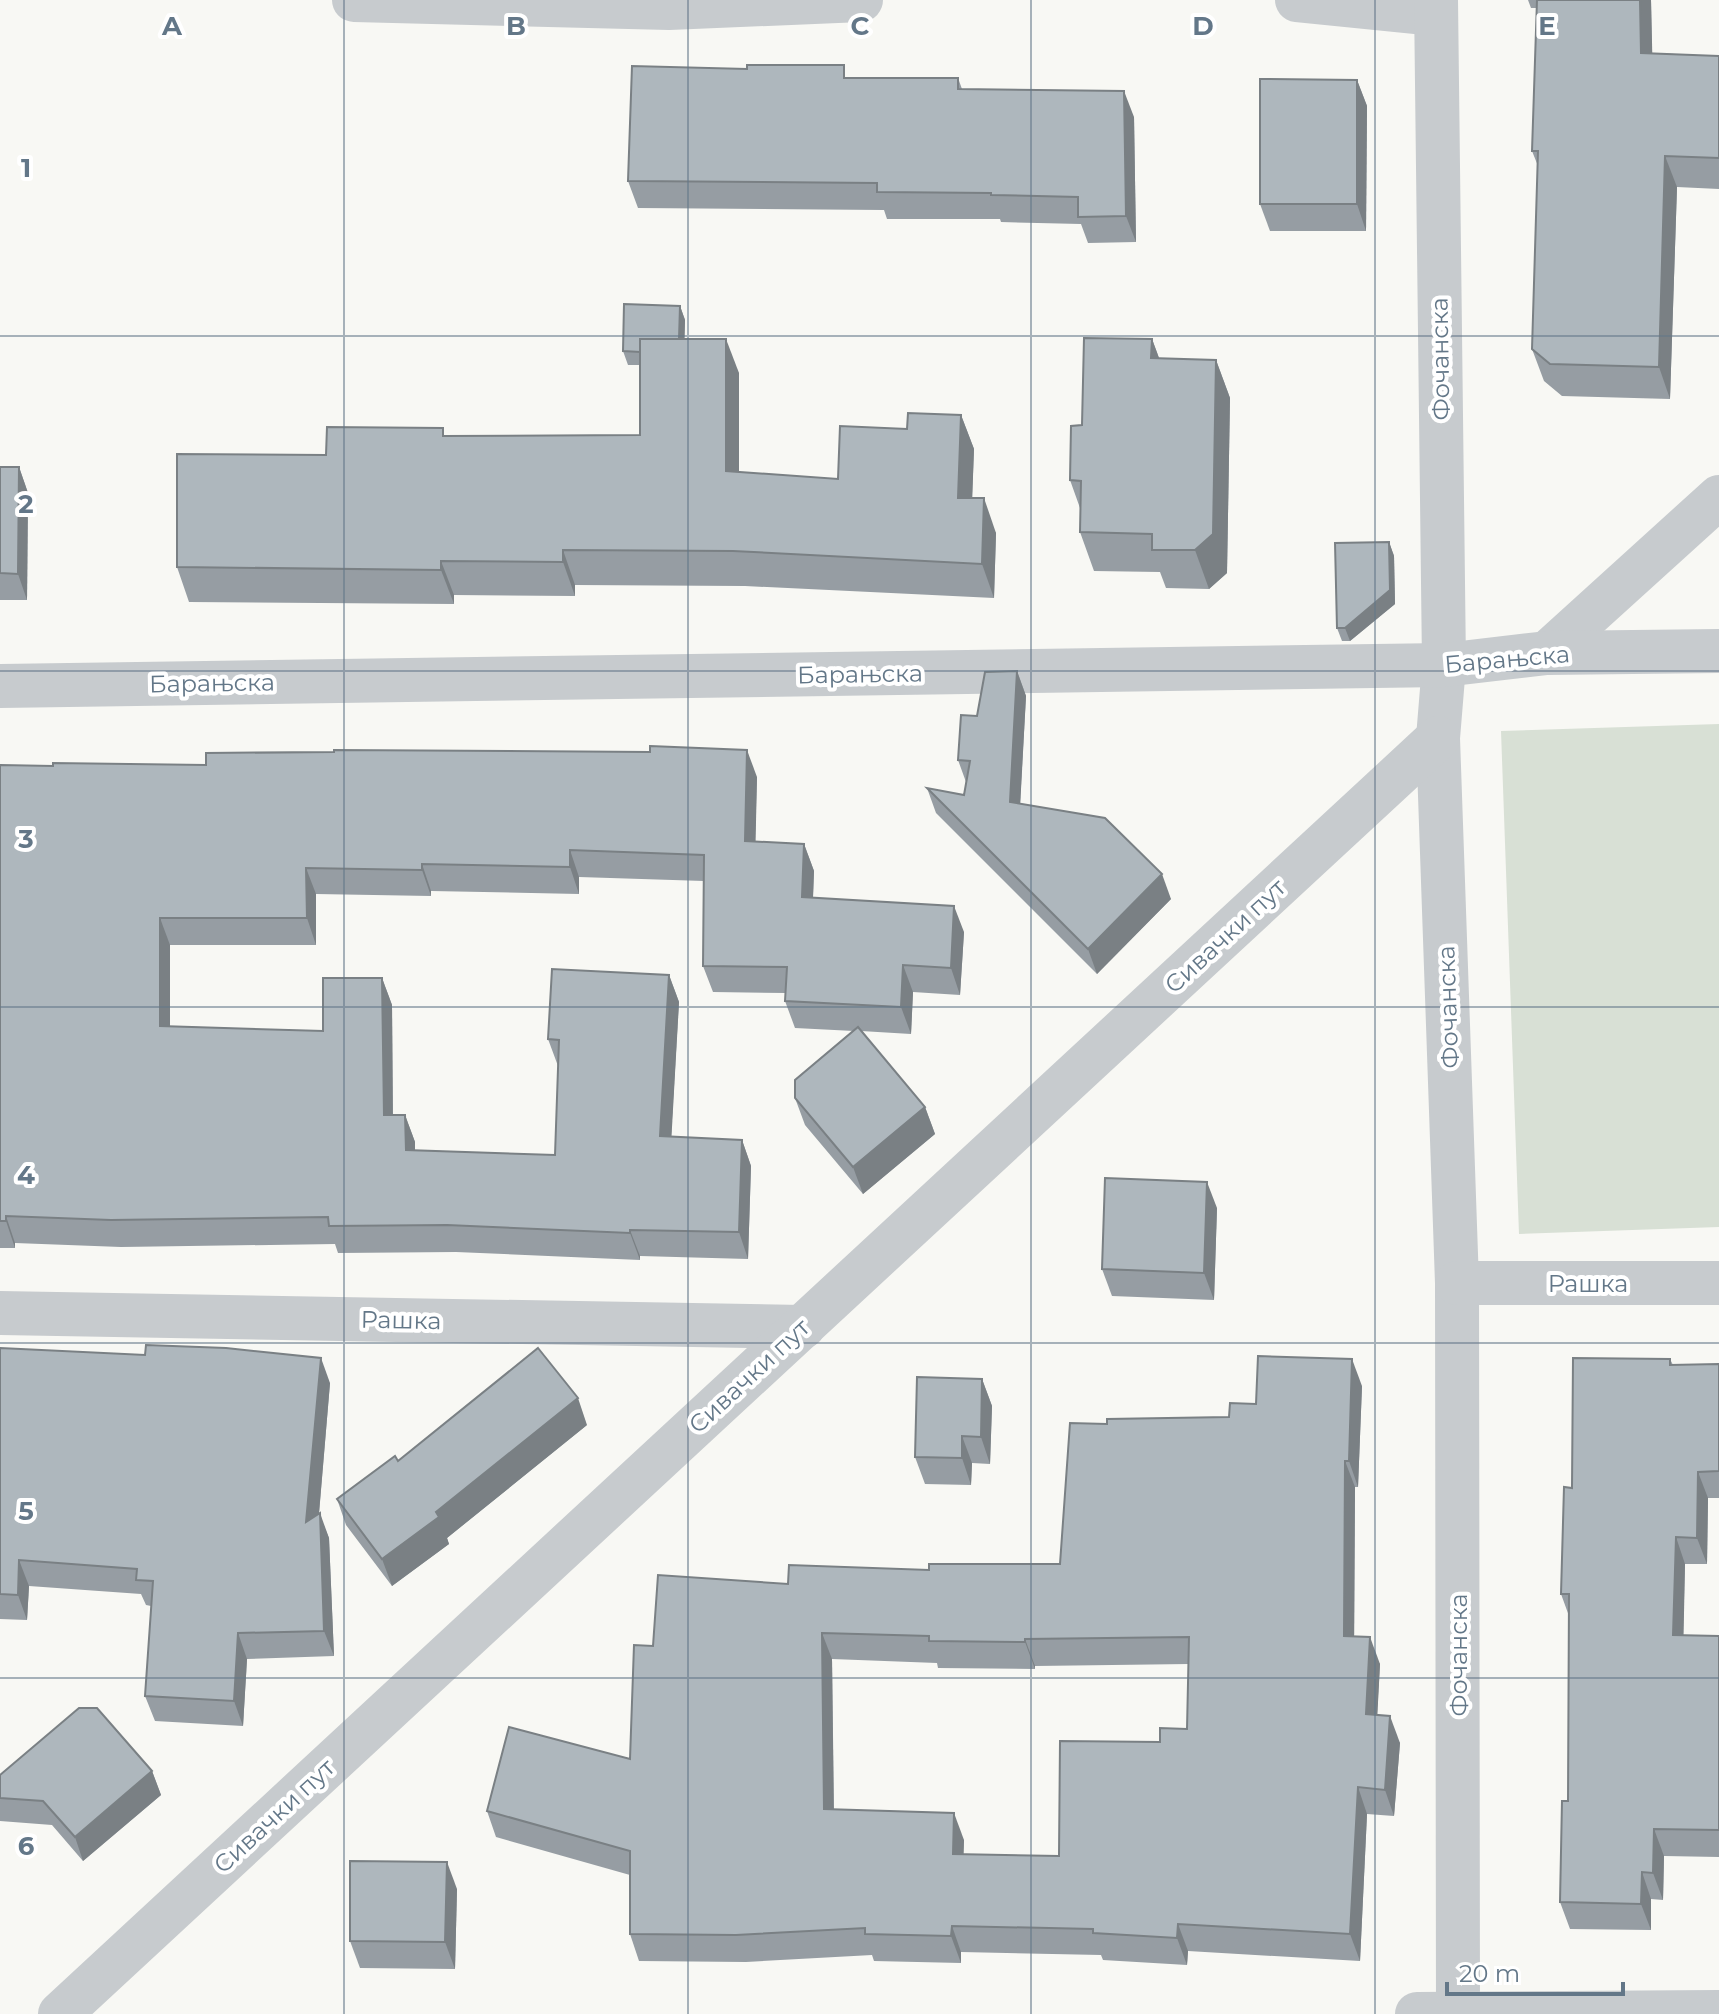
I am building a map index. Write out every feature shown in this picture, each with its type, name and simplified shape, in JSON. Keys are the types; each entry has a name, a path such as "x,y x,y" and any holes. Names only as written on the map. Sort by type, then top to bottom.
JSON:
{"street":[{"path":"354,0 669,8 861,0"},
{"path":"1297,0 1436,7"},
{"name":"Фочанска","path":"1436,7 1444,665 1438,738 1457,1283 1458,2014"},
{"path":"1547,653 1719,497"},
{"name":"Барањска","path":"0,686 1444,665 1547,653 1719,651"},
{"name":"Сивачки пут","path":"65,2013 1438,738"},
{"name":"Рашка","path":"1457,1283 1719,1283"},
{"name":"Рашка","path":"0,1313 803,1327"},
{"path":"1417,2014 1719,2012"}],"shaded area":[{"path":"1719,724 1719,1227 1519,1234 1501,731"}],"building":[{"path":"1537,0 1640,0 1641,53 1719,56 1719,158 1665,156 1659,367 1550,364 1532,349 1538,151 1532,151"},
{"path":"747,65 844,65 844,78 958,78 958,89 1124,91 1126,216 1078,217 1078,197 877,192 877,183 628,181 632,66 747,69"},
{"path":"1260,79 1357,80 1357,204 1260,204"},
{"path":"624,304 680,306 679,339 640,339 640,352 623,351"},
{"path":"1084,338 1152,339 1151,358 1216,360 1213,534 1195,550 1152,550 1152,534 1080,532 1081,481 1070,480 1071,426 1082,425"},
{"path":"640,339 726,339 726,471 838,479 840,426 907,429 908,413 961,415 958,498 984,498 982,564 733,551 563,550 563,562 441,561 441,570 177,567 177,454 326,455 327,427 443,428 443,436 640,435"},
{"path":"0,467 19,467 18,574 0,573"},
{"path":"1389,542 1390,590 1345,628 1337,628 1335,543"},
{"path":"1017,671 1010,802 1105,818 1162,874 1088,949 927,788 964,795 970,761 958,760 961,715 977,716 985,672"},
{"path":"650,746 747,750 745,841 804,844 802,897 954,906 951,968 903,965 901,1007 785,1001 787,967 703,966 704,855 570,850 570,867 422,864 422,870 306,868 307,918 160,918 160,1026 323,1031 323,978 382,978 384,1115 405,1115 406,1150 555,1155 559,1040 548,1039 552,969 669,975 660,1136 742,1140 739,1232 630,1230 630,1233 447,1225 329,1226 328,1217 111,1220 6,1216 6,1221 0,1221 0,765 206,765 206,753 334,750 650,752"},
{"path":"858,1027 925,1107 853,1167 795,1098 795,1080"},
{"path":"1105,1178 1207,1182 1204,1273 1102,1269"},
{"path":"146,1345 226,1348 321,1358 306,1522 320,1513 324,1631 238,1633 234,1701 145,1696 153,1581 136,1580 137,1569 19,1560 18,1595 0,1594 0,1348 145,1355"},
{"path":"538,1348 578,1398 436,1512 439,1517 382,1559 337,1499 395,1456 398,1461"},
{"path":"1258,1356 1352,1359 1349,1461 1345,1461 1344,1636 1370,1637 1366,1714 1390,1716 1385,1790 1358,1787 1350,1934 1178,1924 1177,1938 1093,1933 1093,1929 952,1926 951,1936 865,1934 865,1928 736,1935 630,1934 630,1851 487,1811 509,1727 630,1759 634,1645 653,1646 658,1575 788,1584 789,1565 929,1570 929,1564 1060,1564 1070,1423 1107,1424 1107,1419 1229,1417 1230,1403 1256,1404","holes":["822,1633 929,1636 929,1641 1025,1642 1025,1639 1189,1637 1187,1729 1160,1728 1160,1742 1060,1741 1059,1856 953,1854 954,1813 824,1809"]},
{"path":"1573,1358 1670,1359 1670,1365 1719,1364 1719,1471 1698,1472 1697,1538 1676,1537 1673,1635 1719,1636 1719,1830 1654,1829 1653,1873 1642,1872 1641,1904 1560,1902 1562,1801 1568,1801 1569,1594 1561,1594 1564,1487 1572,1488"},
{"path":"917,1377 982,1379 981,1437 962,1436 962,1458 915,1457"},
{"path":"79,1708 97,1708 152,1771 75,1837 43,1801 0,1798 0,1775"},
{"path":"350,1861 447,1862 445,1942 350,1941"}]}
